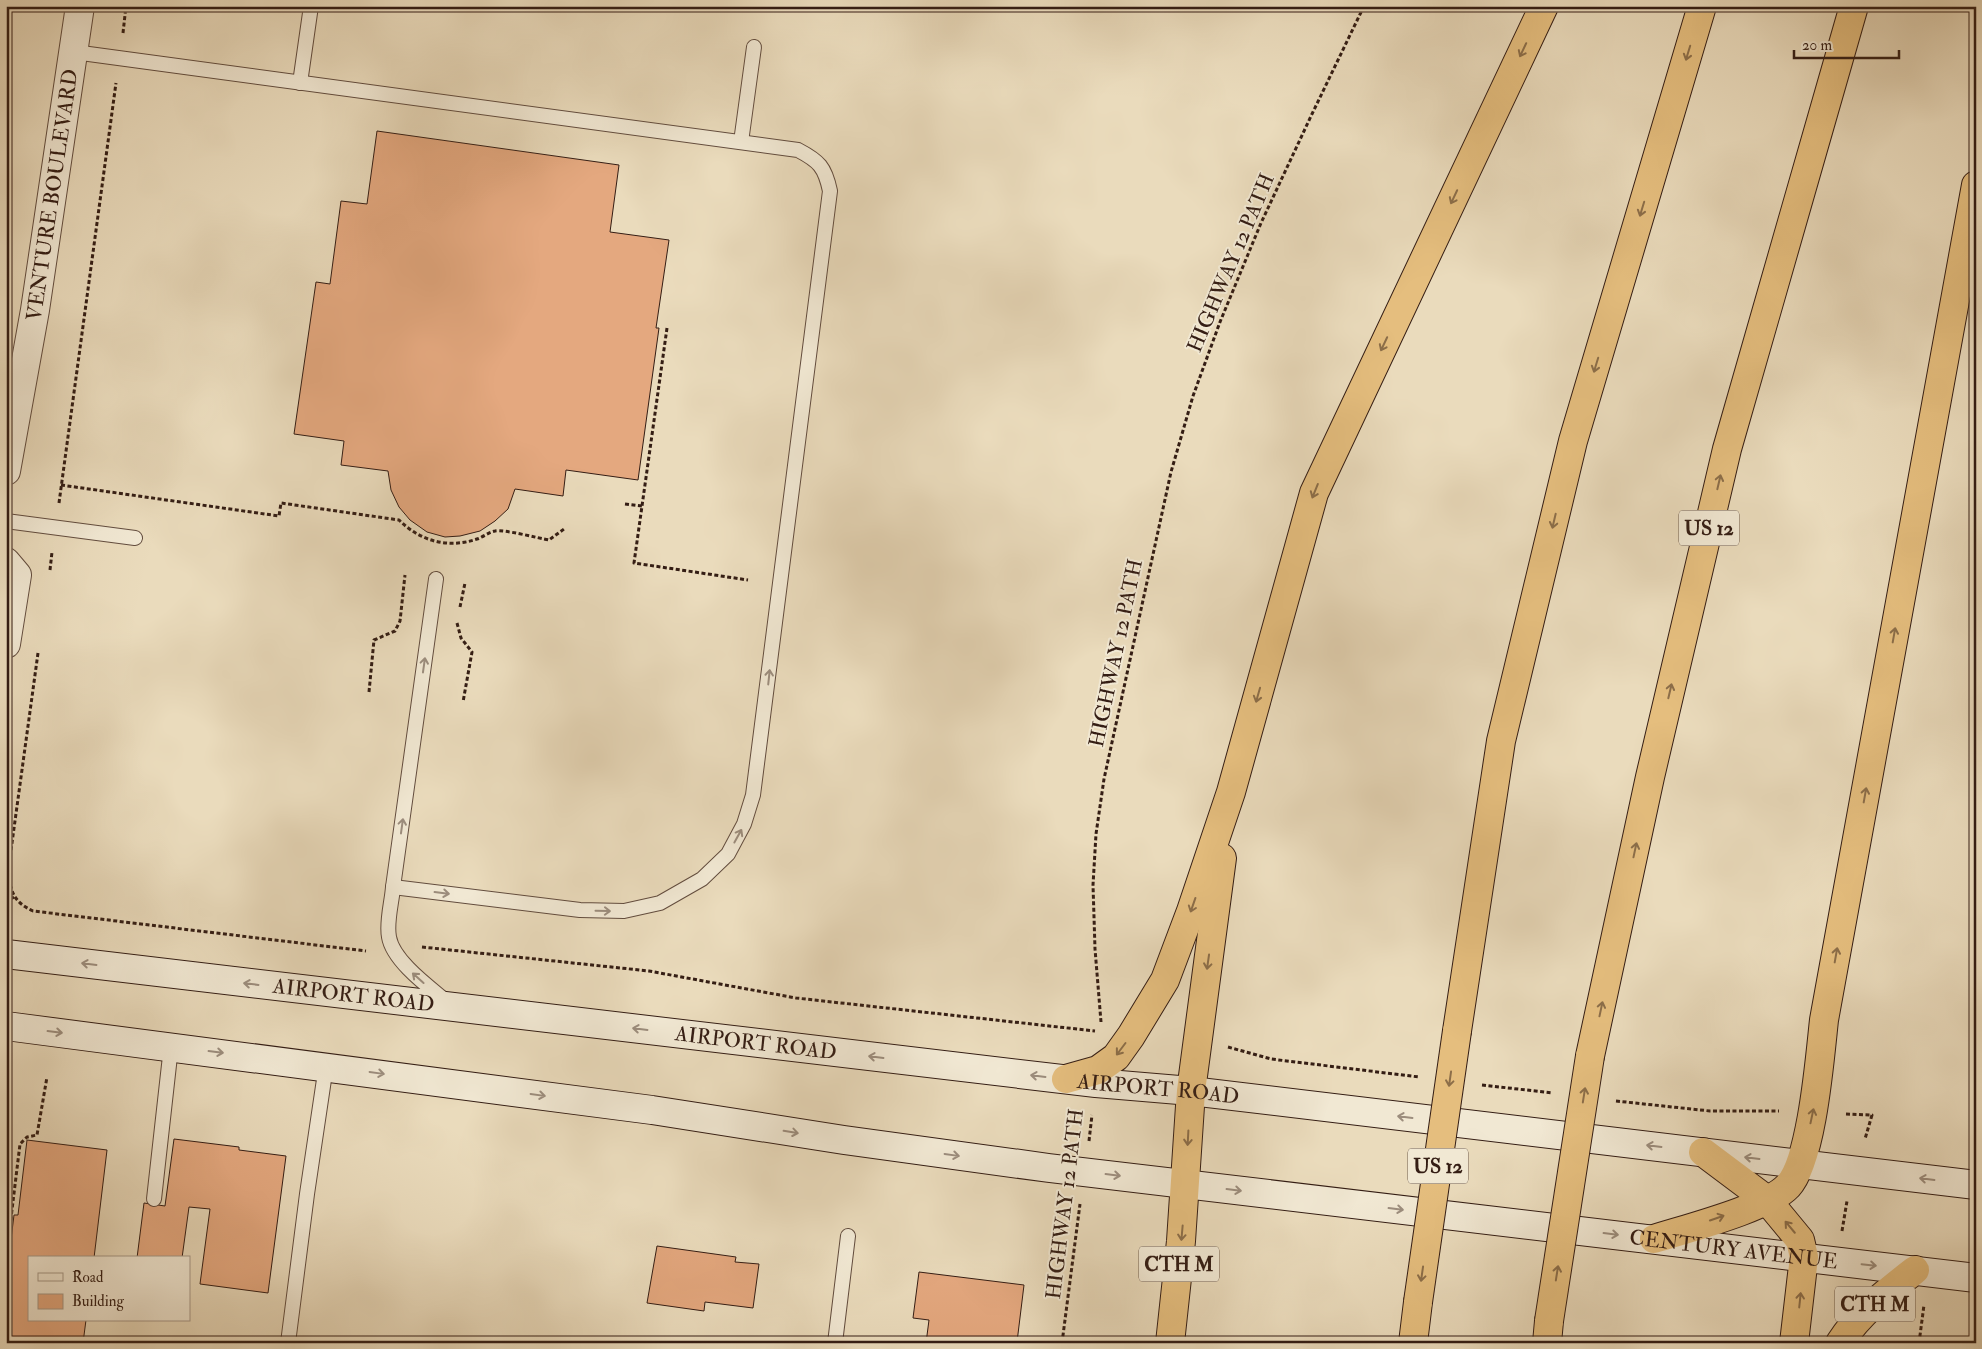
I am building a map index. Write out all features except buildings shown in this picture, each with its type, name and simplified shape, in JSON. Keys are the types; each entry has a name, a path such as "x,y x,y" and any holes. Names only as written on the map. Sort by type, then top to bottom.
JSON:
{"highway":[{"path":"1066,1079 1098,1070 1116,1057 1165,980 1191,911 1231,792 1314,493 1544,6"},
{"name":"US 12","path":"1413,1343 1457,1031 1501,741 1573,441 1702,6"},
{"name":"US 12","path":"1548,1332 1590,1056 1650,777 1727,449 1854,6"},
{"path":"1654,1239 1767,1200 1789,1186 1801,1163 1813,1112 1824,1020 1976,185"},
{"path":"1186,1185 1191,1091 1231,792"},
{"path":"1703,1152 1767,1200 1800,1240 1804,1257 1794,1343"},
{"name":"CTH M","path":"1170,1343 1186,1185"},
{"name":"CTH M","path":"1840,1343 1847,1331 1868,1310 1922,1271"}],"street":[{"name":"VENTURE BOULEVARD","path":"6,471 35,310 80,6"},
{"path":"6,562 17,575 6,644"},
{"name":"AIRPORT ROAD","path":"6,954 1703,1152"},
{"path":"6,1026 326,1066 652,1110 844,1140 1186,1185"},
{"path":"1703,1152 1976,1185"},
{"name":"CENTURY AVENUE","path":"1186,1185 1976,1278"}],"lane":[{"path":"300,83 311,6"},
{"path":"741,142 754,48"},
{"path":"74,52 798,150 814,158 826,172 830,191 774,625 768,690 753,795 744,824 728,854 702,878 660,903 624,911 580,910 394,887"},
{"path":"6,521 136,538"},
{"path":"436,579 394,887 389,937 394,950 414,976 456,1008"},
{"path":"154,1199 171,1047"},
{"path":"288,1343 326,1066"},
{"path":"835,1343 848,1236"}],"path":[{"path":"49,576 126,6"},
{"name":"HIGHWAY 12 PATH","path":"1102,1032 1095,949 1093,885 1096,834 1106,770 1172,472 1193,396 1231,295 1277,190 1364,6"},
{"path":"667,328 634,563 748,580"},
{"path":"61,485 279,516 281,503 399,520 408,530 421,538 442,542 463,543 479,539 495,530 548,540 564,529"},
{"path":"625,504 642,506"},
{"path":"369,692 374,640 394,631 400,621 405,575"},
{"path":"463,702 472,652 461,638 457,624 465,583"},
{"path":"39,645 8,872 14,898 22,906 33,911 372,951 427,947 649,971 796,998 1131,1036"},
{"path":"6,902 14,898"},
{"path":"1198,1042 1223,1046 1271,1059 1426,1078"},
{"path":"6,1259 20,1144 27,1138 37,1135 47,1076"},
{"name":"HIGHWAY 12 PATH","path":"1062,1343 1096,1082"},
{"path":"1474,1084 1561,1094"},
{"path":"1610,1100 1710,1111 1813,1112 1872,1115 1845,1208 1838,1262"},
{"path":"1919,1343 1922,1271"}]}
